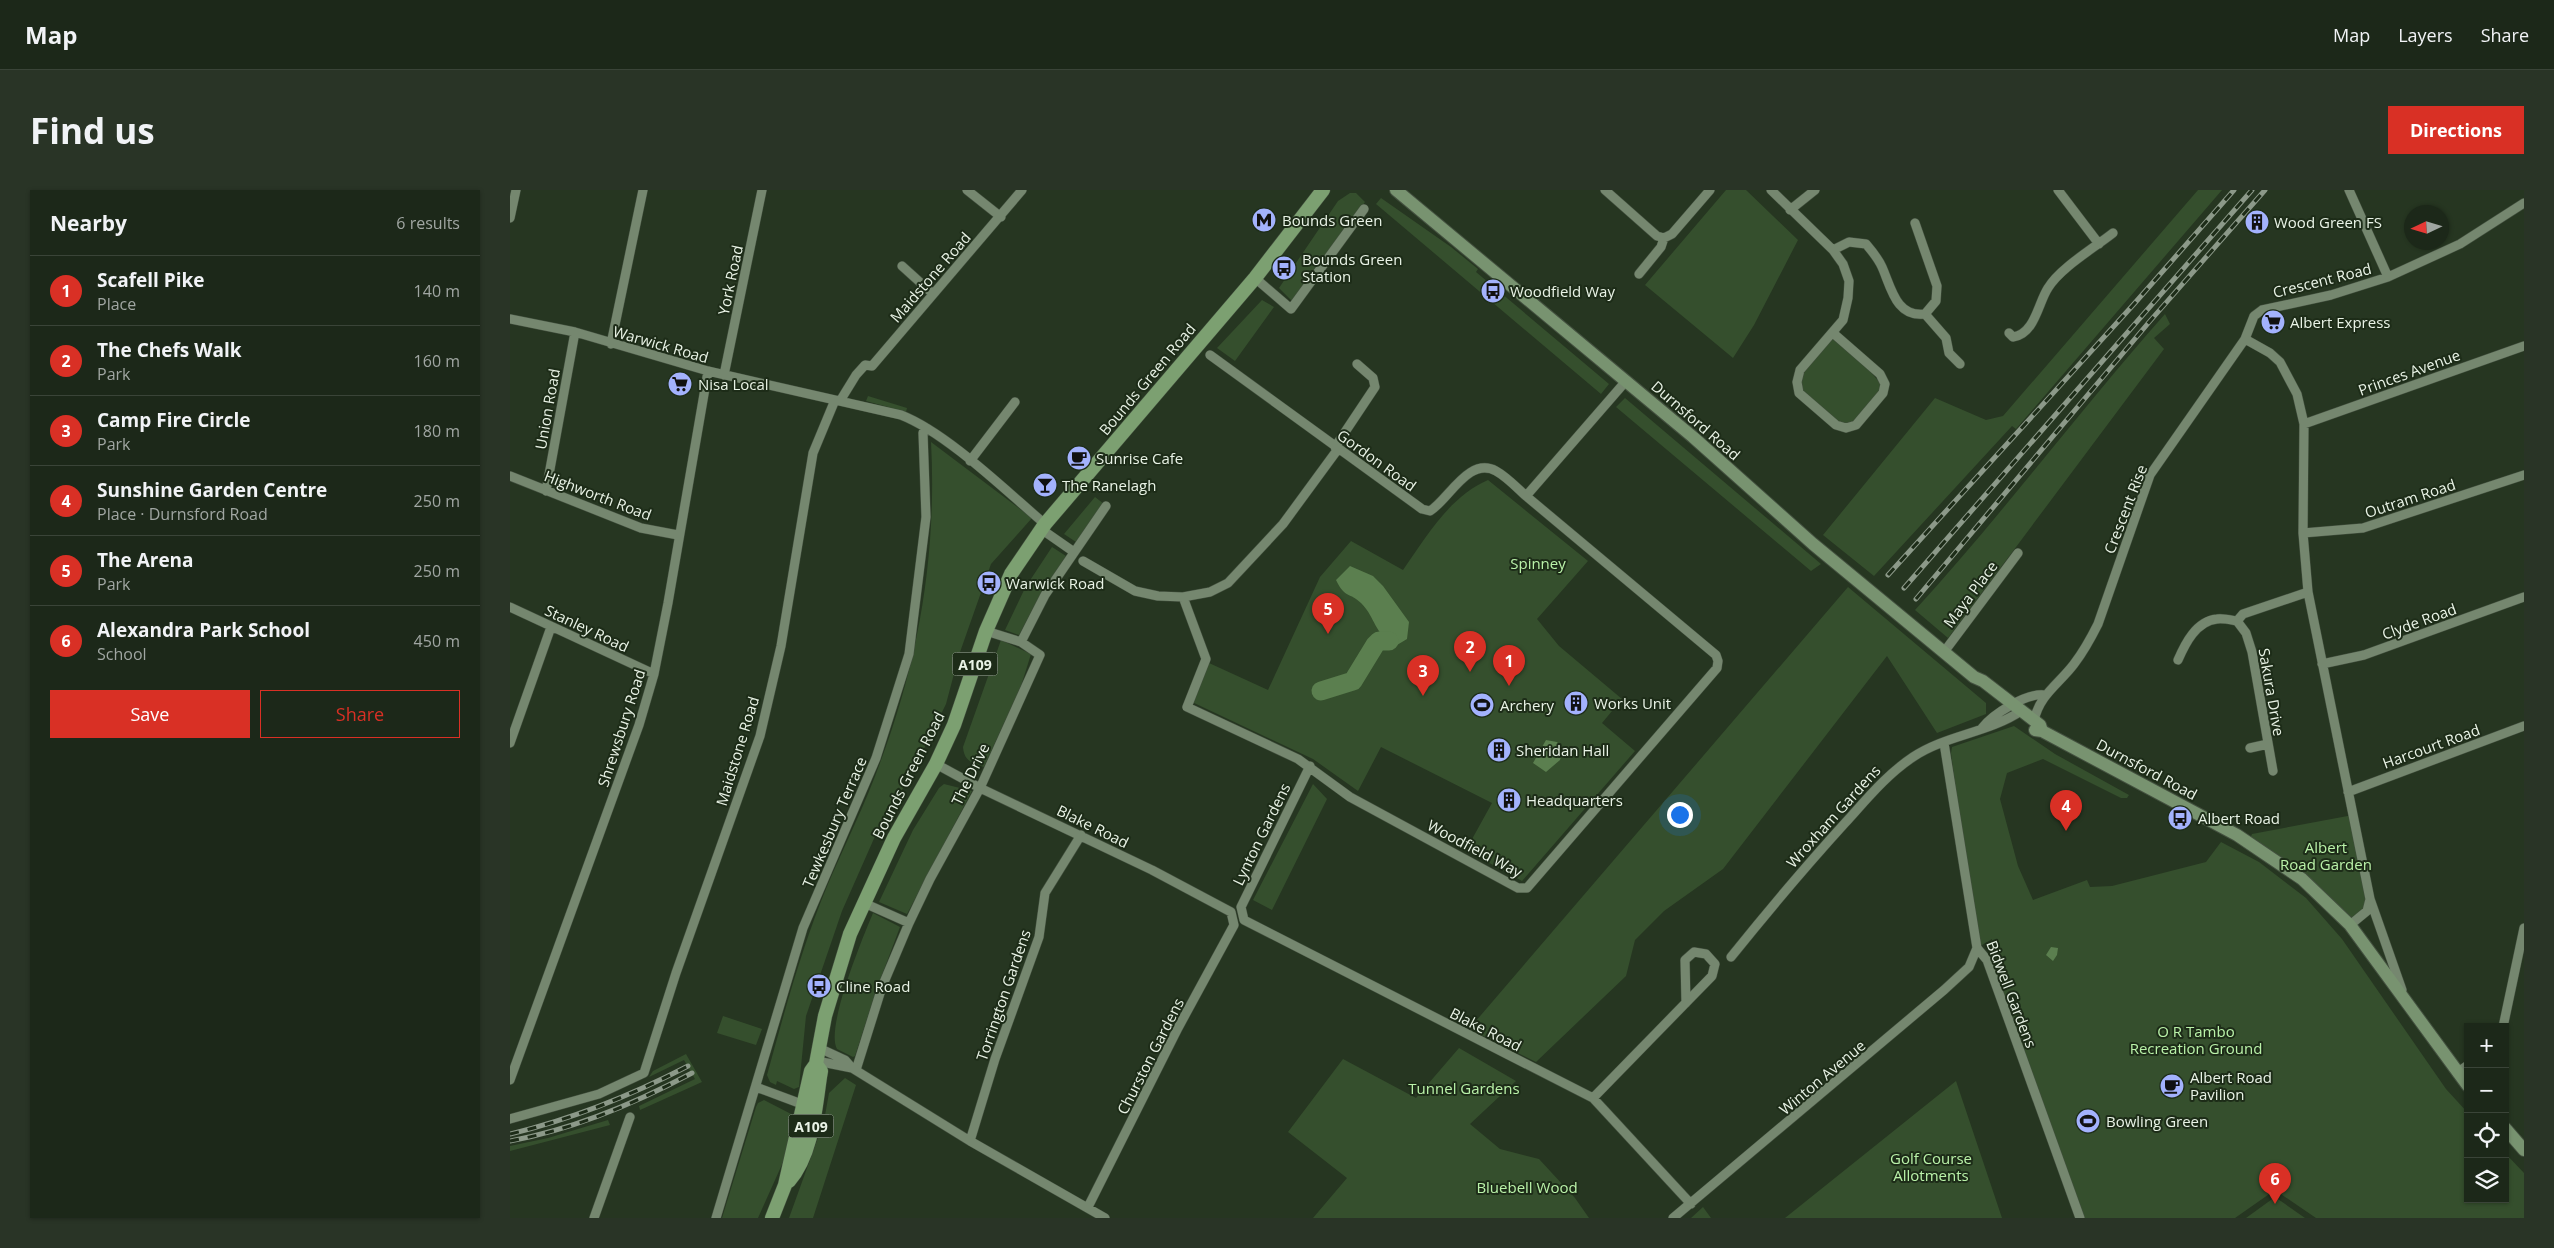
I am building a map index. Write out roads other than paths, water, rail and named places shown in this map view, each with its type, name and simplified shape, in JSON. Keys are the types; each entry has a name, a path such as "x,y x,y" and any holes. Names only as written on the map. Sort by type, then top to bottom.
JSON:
{"main road":[{"name":"Bounds Green Road","path":"772,1218 785,1185 801,1162 810,1107 821,1071 818,1058 838,972 864,903 894,838 936,764 954,725 986,631 1011,574 1043,526 1255,278 1323,190"},
{"name":"Durnsford Road","path":"1396,190 1694,437 1813,544 1974,677 1975,683 2013,710 2030,728 2038,726 2237,836 2302,880 2350,925 2406,1003"},
{"path":"2406,1003 2464,1081"},
{"path":"2509,1133 2524,1150"}],"street":[{"path":"510,218 516,190"},
{"path":"611,344 643,190"},
{"name":"York Road","path":"724,375 762,190"},
{"path":"967,190 1001,217"},
{"name":"Maidstone Road","path":"510,1119 599,1094 644,1073 676,973 760,736 781,646 812,453 837,401 856,375 865,365 872,366 1001,217 1022,190"},
{"path":"1605,190 1657,236 1664,238 1672,234 1710,190"},
{"path":"1771,190 1844,264 1849,281 1848,298 1843,320 1833,334 1800,370 1796,382 1799,393 1836,425 1846,428 1856,425 1883,393 1885,384 1880,374 1833,334"},
{"path":"1790,210 1815,190"},
{"path":"2058,190 2099,244"},
{"path":"2349,190 2388,277"},
{"name":"Crescent Road","path":"2245,339 2254,316 2262,310 2331,295 2388,277 2460,244 2524,203"},
{"path":"1255,278 1291,309 1364,209"},
{"path":"1915,223 1937,286 1936,301 1925,314"},
{"path":"2009,333 2013,337 2024,332 2035,317 2052,282 2113,234"},
{"path":"1639,274 1662,247 1664,238"},
{"path":"1832,250 1849,242 1866,244 1881,266 1898,303 1910,314 1925,314 1946,338 1949,353 1960,364"},
{"path":"902,266 933,294"},
{"name":"Warwick Road","path":"510,319 575,332 708,372 909,418 925,427"},
{"name":"Union Road","path":"546,491 575,332"},
{"path":"2245,339 2270,353 2280,362 2297,394 2304,424 2303,533 2308,592 2370,898 2406,1003"},
{"name":"Crescent Rise","path":"2038,726 2044,695 2074,665 2089,644 2098,624 2150,475 2245,339"},
{"name":"Princes Avenue","path":"2304,424 2524,346"},
{"name":"Gordon Road","path":"1210,355 1422,509 1430,511 1438,506 1470,472 1478,469 1496,471 1526,496"},
{"path":"1083,561 1135,591 1158,596 1183,597 1210,592 1228,583 1284,524 1337,448 1375,386 1373,378 1357,364"},
{"name":"Shrewsbury Road","path":"510,1080 639,725 654,674 708,372"},
{"path":"1526,496 1626,382"},
{"path":"970,461 1015,402"},
{"path":"925,427 970,461 1074,552"},
{"name":"Tewkesbury Terrace","path":"716,1218 803,928 873,766 908,654 926,517 923,433 925,427"},
{"name":"Outram Road","path":"2303,533 2338,532 2362,528 2524,475"},
{"name":"Highworth Road","path":"510,476 641,528 678,535"},
{"name":"Woodfield Way","path":"1183,597 1206,659 1186,707 1310,766 1350,797 1518,888 1526,888 1717,668 1718,661 1716,655 1526,496"},
{"path":"1021,642 1045,595 1106,506"},
{"name":"Maya Place","path":"1944,652 2018,553"},
{"path":"2178,660 2188,638 2201,625 2217,618 2237,621 2243,614 2308,592"},
{"name":"Clyde Road","path":"2322,664 2364,655 2524,597"},
{"name":"Stanley Road","path":"510,607 654,674"},
{"name":"Sakura Drive","path":"2237,621 2246,633 2252,652 2273,771"},
{"path":"511,738 551,627"},
{"name":"The Drive","path":"854,1069 882,987 910,923 930,879 980,788 1040,655 1021,642 986,631"},
{"name":"Crescent Rise","path":"2013,710 2037,694 2044,695"},
{"name":"Wroxham Gardens","path":"1731,957 1785,889 1891,773 1915,756 1982,728 2013,710"},
{"name":"Harcourt Road","path":"2348,792 2524,726"},
{"name":"Bidwell Gardens","path":"1944,743 1977,948 1987,960 2080,1218"},
{"path":"2250,748 2268,744"},
{"name":"Blake Road","path":"936,764 980,788 1152,870 1372,987 1593,1098 1691,1204"},
{"name":"Lynton Gardens","path":"1238,916 1310,766"},
{"name":"Torrington Gardens","path":"970,1140 995,1059 1040,937 1045,892 1081,835"},
{"path":"2350,925 2367,911 2370,898"},
{"path":"864,903 910,923"},
{"name":"Churston Gardens","path":"1088,1207 1178,1028 1238,916"},
{"path":"2504,1023 2524,928"},
{"name":"Winton Avenue","path":"1674,1218 1944,990 1969,967 1977,948"},
{"path":"1593,1098 1686,1003 1712,976 1716,964 1706,954 1694,952 1685,960 1686,1003"},
{"path":"818,1058 845,1060 854,1069 970,1140 1104,1218"},
{"path":"2457,1073 2464,1068"},
{"path":"756,1087 810,1107"},
{"path":"594,1218 630,1117"}],"waterway":[{"path":"1321,691 1353,681 1375,645 1379,641 1389,641"}],"railway":[{"path":"1888,575 2134,304 2234,190"},
{"path":"1904,588 2252,190"},
{"path":"1916,599 2150,321 2265,190"},
{"path":"510,1134 601,1106 688,1066"},
{"path":"510,1141 558,1130 604,1114 692,1073"}],"place":[{"name":"Bounds Green","path":"1264,220"},
{"name":"Wood Green FS","path":"2257,222"},
{"name":"Bounds Green Station","path":"1284,268"},
{"name":"Woodfield Way","path":"1493,291"},
{"name":"Albert Express","path":"2273,322"},
{"name":"Nisa Local","path":"680,384"},
{"name":"Sunrise Cafe","path":"1079,458"},
{"name":"The Ranelagh","path":"1045,485"},
{"name":"Warwick Road","path":"989,583"},
{"name":"The Arena","path":"1328,634"},
{"name":"The Chefs Walk","path":"1470,672"},
{"name":"Scafell Pike","path":"1509,686"},
{"name":"Camp Fire Circle","path":"1423,696"},
{"name":"Works Unit","path":"1576,703"},
{"name":"Archery","path":"1482,705"},
{"name":"Sheridan Hall","path":"1499,750"},
{"name":"Headquarters","path":"1509,800"},
{"name":"Albert Road","path":"2180,818"},
{"name":"Sunshine Garden Centre","path":"2066,831"},
{"name":"Cline Road","path":"819,986"},
{"name":"Albert Road Pavilion","path":"2172,1086"},
{"name":"Bowling Green","path":"2088,1121"},
{"name":"Alexandra Park School","path":"2275,1204"}],"park label":[{"name":"Spinney","path":"1538,563"},
{"name":"Albert Road Garden","path":"2326,856"},
{"name":"O R Tambo Recreation Ground","path":"2196,1040"},
{"name":"Tunnel Gardens","path":"1464,1088"},
{"name":"Golf Course Allotments","path":"1931,1166"},
{"name":"Bluebell Wood","path":"1527,1187"}]}
